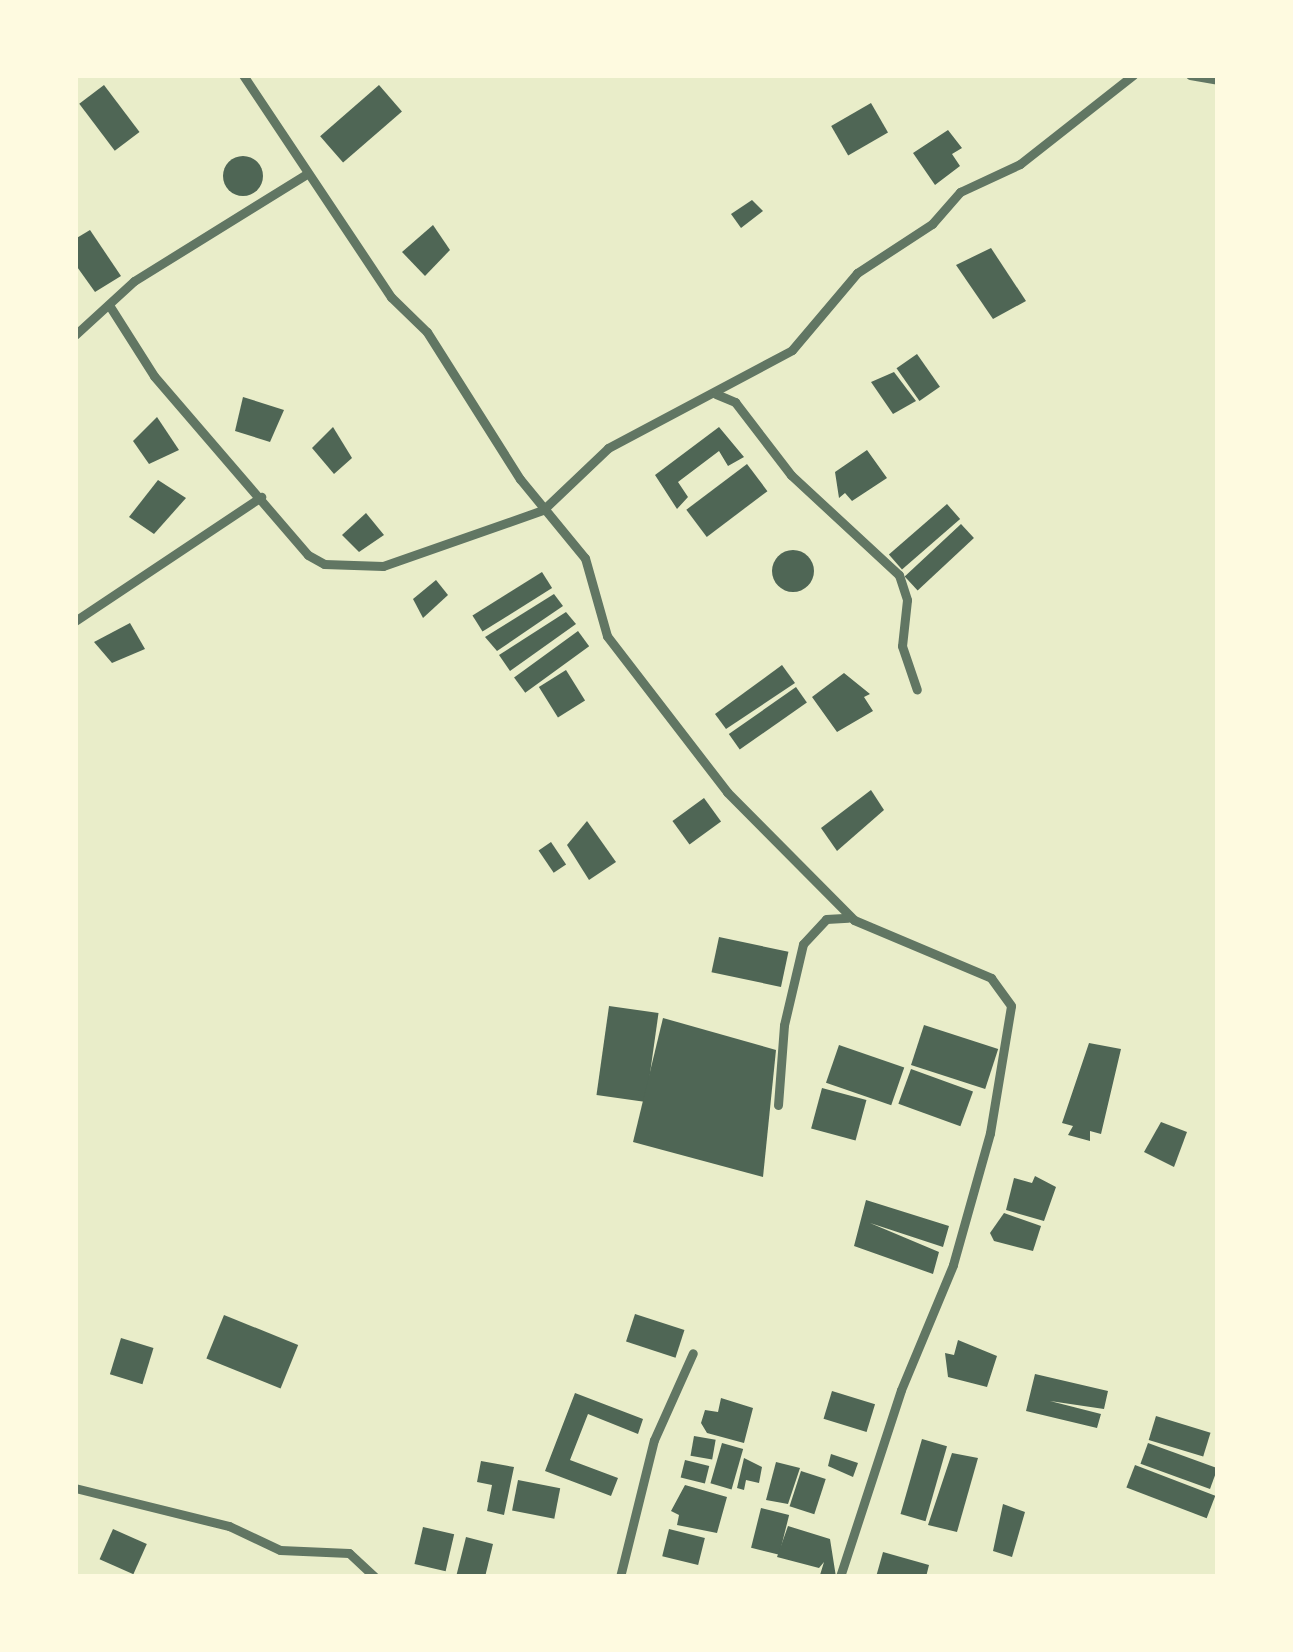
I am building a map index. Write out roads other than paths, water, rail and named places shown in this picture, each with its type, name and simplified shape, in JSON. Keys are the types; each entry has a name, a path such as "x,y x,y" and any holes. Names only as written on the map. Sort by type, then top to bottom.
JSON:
{"street":[{"path":"243,75 305,175 391,298 427,332 544,510 585,558 607,636 727,792 854,920"},
{"path":"109,304 154,376 308,555 355,568 544,510 608,448 792,350 856,273 932,224 960,192 1020,164 1133,75"},
{"path":"1190,75 1218,80"},
{"path":"75,335 109,304 305,175"},
{"path":"716,394 735,402 791,476 899,575 907,600 902,646 917,690"},
{"path":"75,622 261,496"},
{"path":"778,1105 784,1024 803,944 826,919 854,920 991,978 1005,992 1012,1021 953,1265 901,1390 840,1577"},
{"path":"620,1577 654,1440 693,1353"},
{"path":"75,1488 229,1526 280,1550 349,1553 375,1577"}]}
